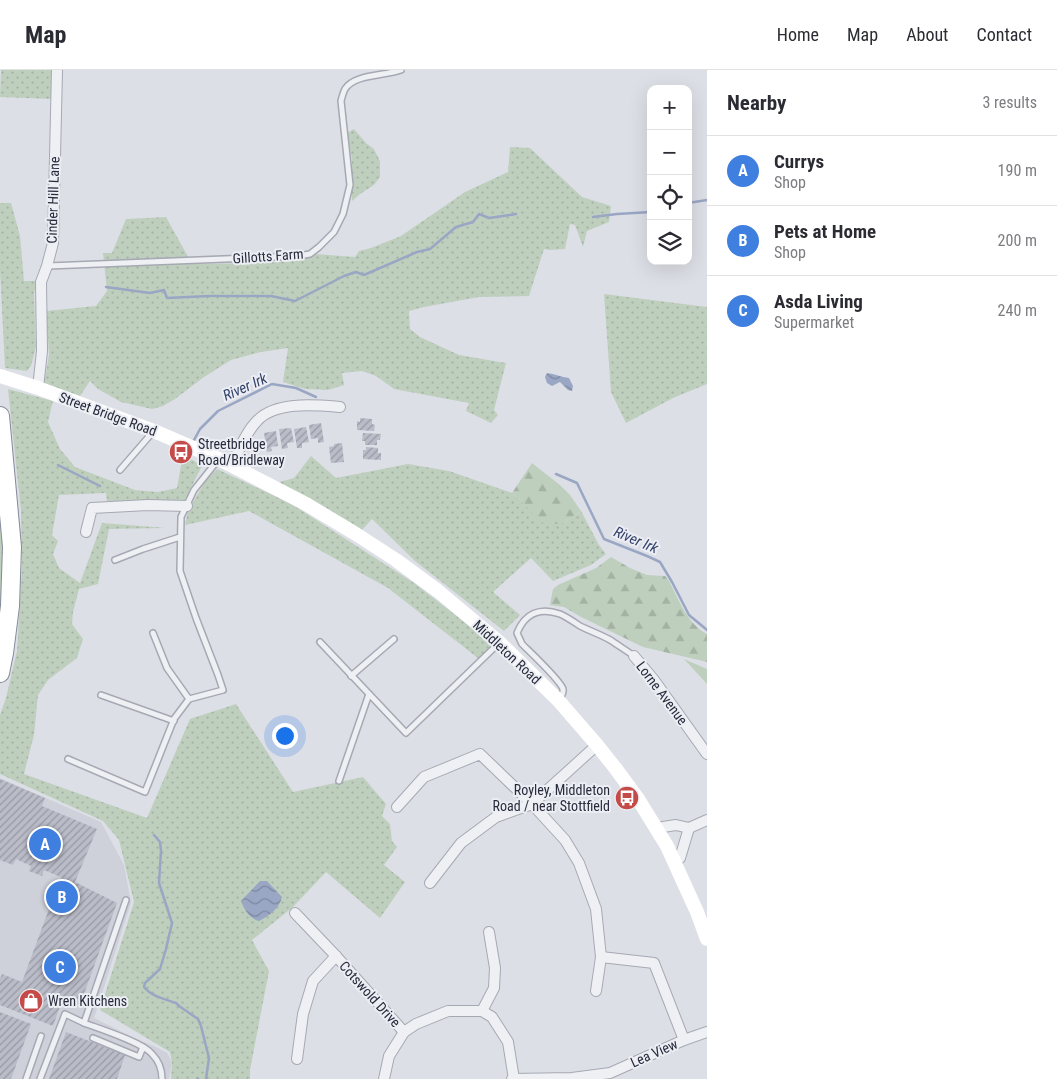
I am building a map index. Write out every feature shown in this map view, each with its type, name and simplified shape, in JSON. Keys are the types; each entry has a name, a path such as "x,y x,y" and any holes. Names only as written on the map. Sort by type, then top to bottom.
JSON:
{"highway":[{"path":"0,416 12,547 10,606 0,673"}],"main road":[{"name":"Street Bridge Road","path":"0,376 154,430 221,461"},
{"name":"Middleton Road","path":"221,461 306,504 376,547 438,591 500,642 558,700 597,744 638,799 658,830 675,862 707,940"}],"street":[{"name":"Cinder Hill Lane","path":"38,388 42,351 41,282 53,244 57,70"},
{"path":"221,461 258,419 264,415 276,410 297,406 340,407"},
{"path":"86,532 92,508 148,505 186,506"},
{"name":"Lorne Avenue","path":"634,656 654,680 707,754"},
{"path":"430,882 462,844 496,817 532,804 597,744"},
{"path":"397,807 424,777 480,754 532,804 565,840 579,863 596,909 601,957 596,991"},
{"path":"658,830 663,827 676,825 689,828 707,820"},
{"path":"675,862 680,858 689,828"},
{"name":"Cotswold Drive","path":"295,913 404,1032"},
{"path":"482,1011 494,988 495,968 489,932"},
{"name":"Cotswold Drive","path":"297,1059 303,1014 312,982 336,956"},
{"path":"601,957 654,963 684,1040"},
{"path":"384,1079 389,1056 404,1032 416,1024 448,1011 482,1011 492,1017 508,1042 513,1079"},
{"name":"Lea View","path":"513,1079 572,1078 610,1073 684,1040 707,1032"}],"lane":[{"name":"Gillotts Farm","path":"47,266 310,254 334,232 343,214 350,185 341,101 345,88 358,79 401,70"},
{"path":"120,470 154,430"},
{"path":"68,759 145,792 174,720 189,699 223,690 180,571 181,517 194,490 221,461"},
{"path":"115,560 180,537"},
{"path":"558,700 562,696 563,690 555,678 522,644 517,634 528,616 545,611 561,614 574,623 611,640 634,656"},
{"path":"154,633 167,668 189,699"},
{"path":"351,676 394,639"},
{"path":"320,642 406,733 500,642"},
{"path":"339,781 369,694"},
{"path":"101,695 174,720"},
{"path":"84,1023 126,900"},
{"path":"40,1079 65,1014 136,1043 152,1053 159,1064 162,1079"},
{"path":"26,1079 42,1036"},
{"path":"93,1038 140,1057 143,1047"}],"shaded area":[{"path":"0,778 101,822 124,865 131,903 94,1018 167,1053 172,1062 169,1079 0,1079"}],"green space":[{"path":"1,70 53,70 52,99 0,97"},
{"path":"354,129 374,149 380,161 380,177 374,185 352,201 352,159 347,133"},
{"path":"510,147 530,148 582,197 611,206 609,222 587,231 583,247 575,225 570,224 565,249 544,249 529,296 479,297 409,311 410,329 420,337 459,355 506,363 494,410 498,415 491,423 466,411 469,403 394,389 376,376 362,371 342,373 344,385 328,390 305,389 283,382 288,348 261,352 231,360 175,399 163,406 152,409 121,402 98,389 90,381 80,396 44,384 49,355 46,311 96,306 107,291 103,253 112,253 126,219 166,217 192,264 295,261 315,254 355,257 359,251 401,236 465,192 508,172"},
{"path":"0,203 11,203 20,236 24,281 37,281 34,293 36,347 31,366 27,371 5,368 0,270"},
{"path":"604,294 707,307 707,384 673,398 626,423 611,392"},
{"path":"8,389 53,401 48,422 60,449 75,467 135,490 158,492 177,488 183,454 202,466 184,501 107,501 106,493 59,495 52,535 58,541 53,554 59,568 80,583 102,523 166,528 109,529 98,584 79,589 73,612 72,624 83,639 77,658 48,680 38,695 34,735 24,774 147,818 190,719 236,704 293,792 363,777 386,804 382,816 390,824 392,841 397,847 384,865 405,882 380,918 326,872 293,907 252,940 269,971 250,1070 250,1079 171,1079 172,1062 170,1052 100,1010 134,902 119,840 103,821 0,774 0,715 17,651 22,567 21,511"},
{"path":"311,456 336,478 408,464 449,471 512,493 524,504 563,523 581,511 599,545 606,554 591,565 553,581 531,558 493,592 520,615 504,631 415,561 372,519 361,531 272,484 294,478"},
{"path":"532,463 560,485 581,511 563,523 548,525 539,521 512,493"},
{"path":"217,469 290,503 414,583 498,648 483,662 388,588 249,511 185,525 188,511 206,480"},
{"path":"0,503 5,538 0,654"},
{"path":"611,557 647,575 665,576 689,618 700,630 707,634 707,662 643,647 564,607 550,605 553,589 558,585 596,568"},
{"path":"684,659 707,669 707,684"}],"water":[{"path":"547,373 569,378 573,386 572,391 568,390 560,382 552,386 547,383 545,377"},
{"path":"260,881 267,881 282,897 274,911 259,921 248,914 241,901"}],"building":[{"path":"360,418 372,419 372,424 375,425 374,431 357,430 357,421 360,422"},
{"path":"321,423 324,442 318,443 318,438 311,439 309,425"},
{"path":"306,427 309,442 302,443 302,448 297,448 294,429"},
{"path":"291,428 294,442 287,443 288,448 282,449 279,429"},
{"path":"276,431 278,446 271,447 272,451 267,452 264,433"},
{"path":"363,433 381,434 380,440 377,440 377,445 365,445 365,441 362,441"},
{"path":"342,443 344,462 331,463 329,447"},
{"path":"366,447 378,448 378,453 381,453 381,460 363,459 363,450 366,450"},
{"path":"0,779 45,798 42,806 97,829 75,882 117,903 80,1005 63,998 53,1026 0,1005 0,979 2,974 22,982 60,879 63,878 44,870 42,876 29,871 31,866 16,859 13,865 0,860"},
{"path":"0,1012 31,1024 11,1079 0,1079"},
{"path":"66,1032 125,1055 117,1079 49,1079"}],"waterway":[{"path":"692,202 707,200"},
{"path":"593,217 647,212"},
{"path":"106,287 150,293 164,290 167,298 271,296 295,301 344,276 356,272 364,275 417,252 430,249 456,227 473,222 479,214 489,218 516,214"},
{"name":"River Irk","path":"194,440 200,429 218,411 272,384 296,388 316,397"},
{"name":"River Irk","path":"58,465 100,486"},
{"name":"River Irk","path":"556,474 577,483 604,539 660,562 689,615 707,630"},
{"path":"154,835 160,842 161,851 159,883 172,923 160,969 145,983 144,987 155,995 176,1003 198,1019 209,1058 206,1079"}],"place":[{"name":"Streetbridge Road/Bridleway","path":"181,452"},
{"name":"Royley, Middleton Road / near Stottfield","path":"627,798"},
{"name":"Currys","path":"45,844"},
{"name":"Pets at Home","path":"62,897"},
{"name":"Asda Living","path":"60,967"},
{"name":"Wren Kitchens","path":"31,1001"}]}
